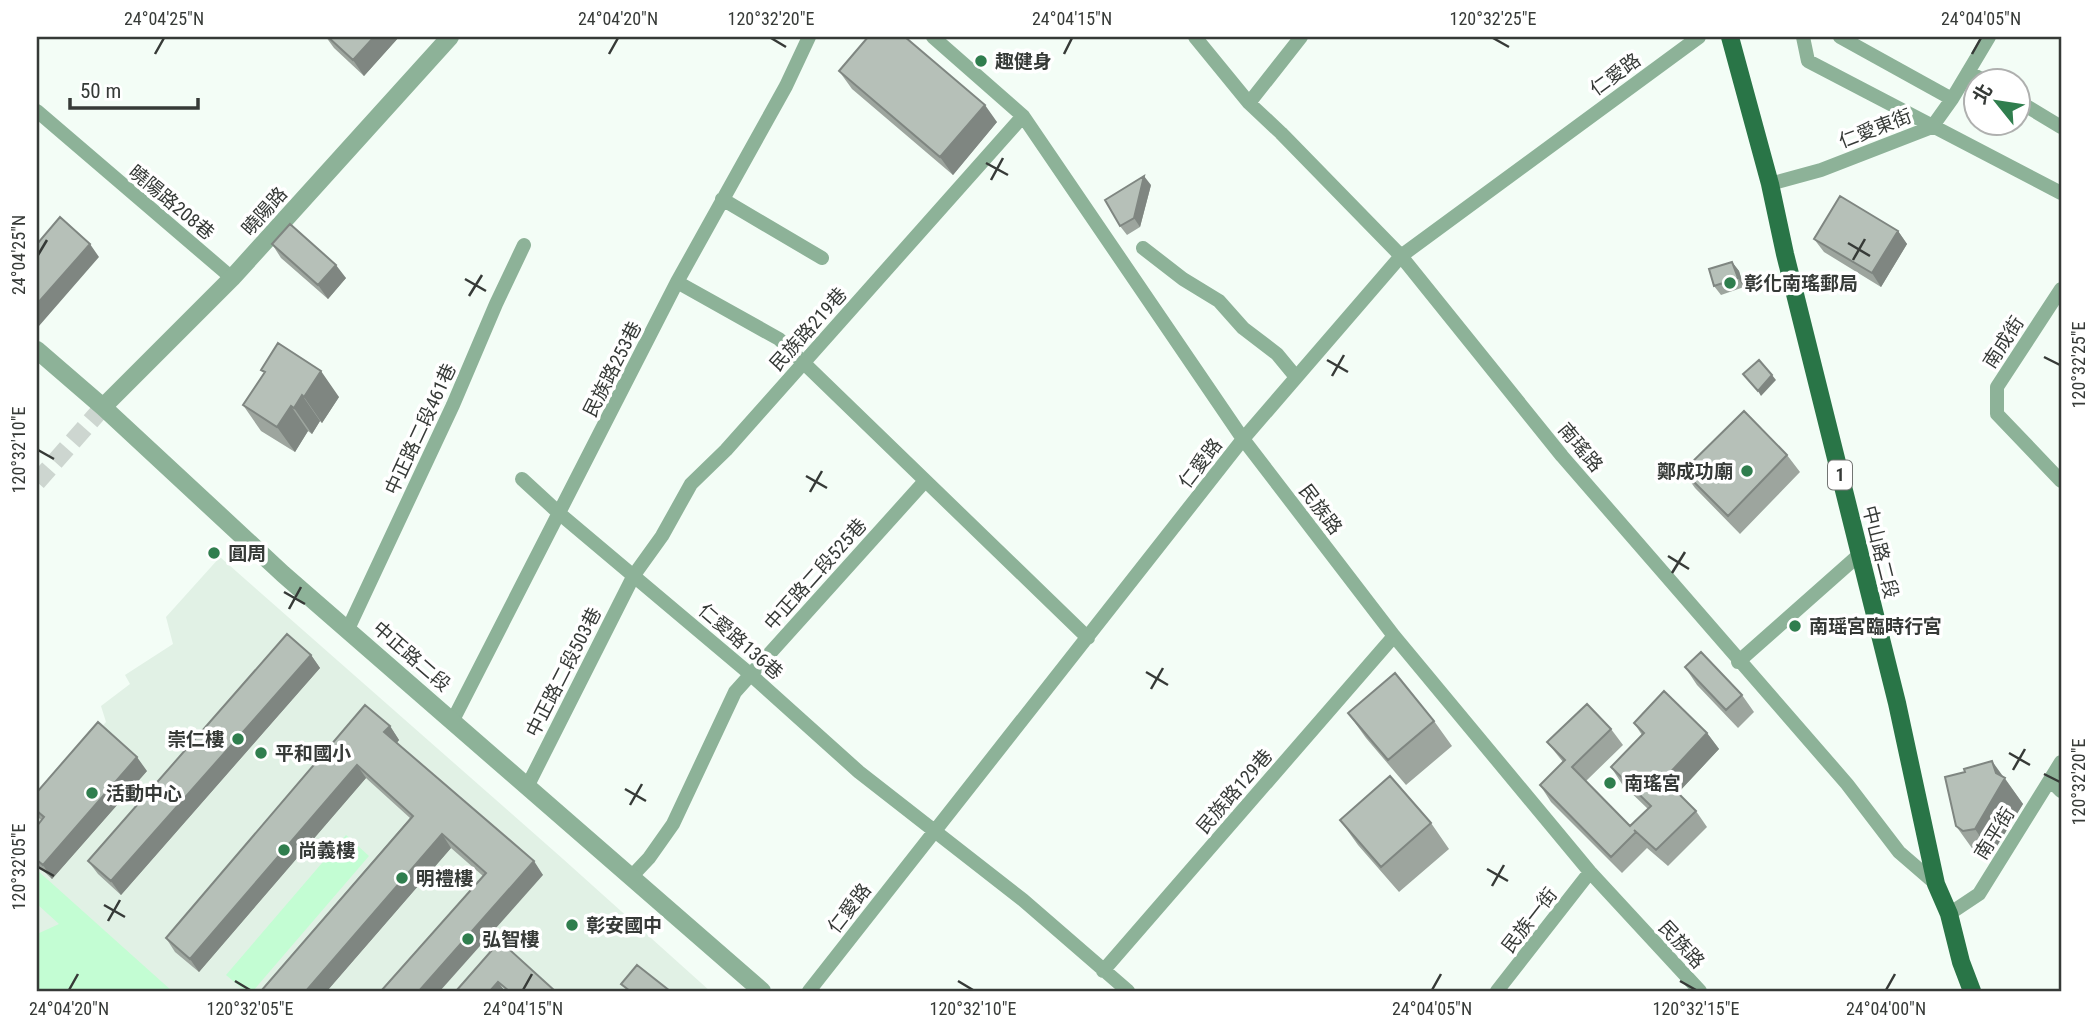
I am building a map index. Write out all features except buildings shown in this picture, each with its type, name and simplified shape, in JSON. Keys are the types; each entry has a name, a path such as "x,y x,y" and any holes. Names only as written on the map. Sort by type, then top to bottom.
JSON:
{"main road":[{"name":"中山路二段","path":"1730,37 1770,184 1897,704 1936,884 1949,914"},
{"name":"1","path":"1949,914 1961,962 1972,991"}],"street":[{"name":"曉陽路","path":"103,407 232,278 450,37"},
{"name":"民族路253巷","path":"453,720 677,282 786,86 809,37"},
{"name":"民族路","path":"933,37 1023,116 1243,439 1394,636 1591,872 1700,991"},
{"name":"南瑤路","path":"1196,37 1249,103 1401,256 1562,456 1738,662 1847,784 1899,852 1936,884"},
{"path":"1249,103 1301,37"},
{"name":"仁愛路","path":"809,991 1243,439 1401,256 1699,37"},
{"path":"1803,37 1808,61 2061,194"},
{"path":"1840,37 1952,99"},
{"name":"仁愛東街","path":"1972,66 1989,37"},
{"name":"仁愛東街","path":"1770,184 1821,170 1931,127 1962,82"},
{"path":"2032,109 2061,127"},
{"name":"曉陽路208巷","path":"37,111 232,278"},
{"name":"民族路219巷","path":"634,575 662,536 691,484 726,450 1023,116"},
{"path":"722,199 822,258"},
{"name":"中正路二段461巷","path":"348,629 448,416 524,245"},
{"path":"1143,248 1183,279 1219,301 1243,327 1277,354 1296,377"},
{"path":"677,282 779,339 1088,638"},
{"name":"南成街","path":"2061,289 1997,387 1997,414 2061,481"},
{"name":"中正路二段","path":"37,350 103,407 284,574 762,991"},
{"name":"仁愛路136巷","path":"522,479 750,674 859,772 1023,900 1128,991"},
{"name":"中正路二段525巷","path":"632,876 649,858 673,824 735,692 925,481"},
{"path":"1738,662 1860,554"},
{"name":"中正路二段503巷","path":"527,787 634,575"},
{"name":"民族路129巷","path":"1102,971 1394,636"},
{"name":"南平街","path":"1949,914 1979,894 2061,762"},
{"path":"2050,780 2061,791"},
{"name":"民族一街","path":"1497,991 1591,872"}],"shaded area":[{"name":"平和國小","path":"220,557 710,991 37,991 37,809 52,784 106,722 101,706 130,684 125,675 173,644 166,617"}],"green space":[{"path":"346,835 369,856 253,991 245,991 226,975"},
{"path":"37,870 172,991 37,991 37,934 59,924 37,904"}],"tunnel":[{"path":"37,482 103,407"}],"place":[{"name":"趣健身","path":"981,61"},
{"name":"彰化南瑤郵局","path":"1730,283"},
{"name":"鄭成功廟","path":"1747,471"},
{"name":"圓周","path":"214,553"},
{"name":"南瑶宮臨時行宮","path":"1795,626"},
{"name":"崇仁樓","path":"238,739"},
{"name":"平和國小","path":"261,753"},
{"name":"南瑤宮","path":"1610,783"},
{"name":"活動中心","path":"92,793"},
{"name":"尚義樓","path":"284,850"},
{"name":"明禮樓","path":"402,878"},
{"name":"彰安國中","path":"572,925"},
{"name":"弘智樓","path":"468,939"}]}
